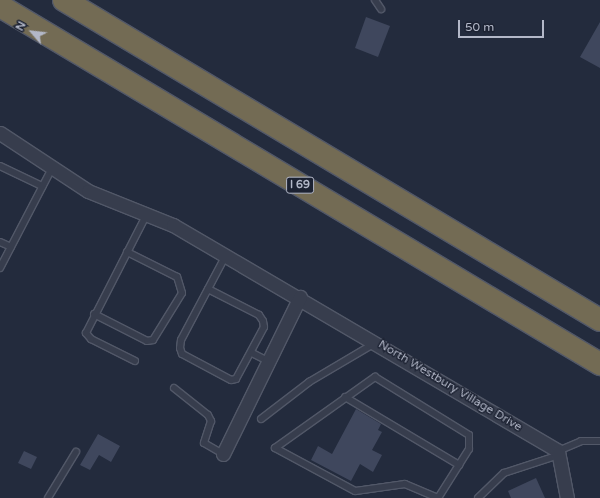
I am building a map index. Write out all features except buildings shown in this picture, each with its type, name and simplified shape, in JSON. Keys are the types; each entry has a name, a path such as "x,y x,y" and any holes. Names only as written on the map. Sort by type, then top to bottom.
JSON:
{"highway":[{"path":"64,0 600,320"},
{"name":"I 69","path":"0,6 600,364"}],"street":[{"name":"North Westbury Village Drive","path":"0,133 88,191 173,225 300,297 559,453"},
{"path":"223,454 300,297"},
{"path":"559,453 567,498"}],"lane":[{"path":"375,0 381,9"},
{"path":"0,166 42,186"},
{"path":"0,268 52,168"},
{"path":"135,361 91,340 87,328 147,214"},
{"path":"0,242 11,247"},
{"path":"94,314 147,341 153,340 182,293 177,277 127,252"},
{"path":"208,289 259,315 263,321 264,327 242,372 231,380 182,354 181,340 208,289 226,255"},
{"path":"261,419 308,382 376,342"},
{"path":"252,353 268,361"},
{"path":"378,377 469,435 469,450 438,498 406,484 355,492 275,448 345,397 378,377"},
{"path":"174,388 208,415 211,421 204,443 223,454"},
{"path":"345,397 459,465"},
{"path":"478,498 504,474 559,453 581,441 600,441"},
{"path":"48,498 76,452"}]}
